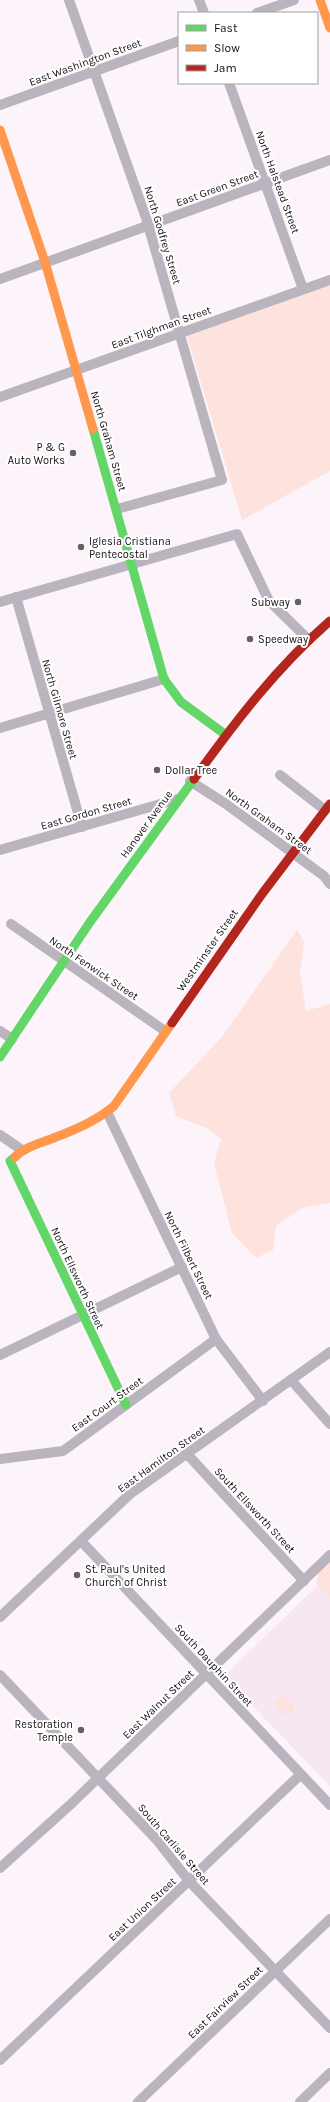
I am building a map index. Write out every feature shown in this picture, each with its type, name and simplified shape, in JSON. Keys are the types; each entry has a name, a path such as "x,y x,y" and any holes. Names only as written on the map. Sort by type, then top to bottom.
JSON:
{"street":[{"name":"North Godfrey Street","path":"69,0 149,226 222,480 117,509"},
{"path":"199,0 204,12"},
{"path":"260,12 294,0"},
{"path":"320,0 330,28"},
{"name":"East Washington Street","path":"0,105 178,41"},
{"name":"North Halstead Street","path":"229,84 303,289"},
{"name":"North Graham Street","path":"0,130 45,262 117,509 164,679 171,692 181,702 226,735"},
{"name":"East Green Street","path":"0,279 330,160"},
{"name":"East Tilghman Street","path":"0,397 330,280"},
{"path":"0,602 237,534 266,597 309,640"},
{"name":"North Gilmore Street","path":"16,598 82,827"},
{"name":"Hanover Avenue","path":"0,1057 190,781 264,689 309,640 330,621"},
{"path":"0,728 49,712 164,679"},
{"path":"280,775 327,807"},
{"name":"North Graham Street","path":"190,781 226,804 327,875 330,884"},
{"name":"East Gordon Street","path":"0,850 178,800"},
{"name":"Westminster Street","path":"107,1112 114,1106 165,1031 327,807"},
{"name":"North Fenwick Street","path":"11,924 165,1031"},
{"path":"0,1031 12,1039"},
{"path":"0,1135 22,1150 59,1136 107,1112"},
{"name":"North Filbert Street","path":"107,1112 216,1339 262,1400"},
{"name":"North Ellsworth Street","path":"22,1150 10,1161 126,1405"},
{"path":"0,1355 182,1268"},
{"name":"East Court Street","path":"0,1459 63,1450 216,1339"},
{"name":"East Hamilton Street","path":"0,1617 130,1494 188,1455 330,1352"},
{"path":"291,1380 330,1424"},
{"name":"South Ellsworth Street","path":"188,1455 304,1581"},
{"name":"South Dauphin Street","path":"81,1541 330,1806"},
{"name":"East Walnut Street","path":"0,1868 207,1675 330,1555"},
{"name":"South Carlisle Street","path":"0,1675 156,1839 189,1881 330,2028"},
{"name":"East Union Street","path":"0,2060 300,1775"},
{"name":"East Fairview Street","path":"138,2102 330,1919"},
{"path":"300,2102 330,2073"}],"shaded area":[{"path":"330,285 330,471 242,520 187,336"},
{"path":"297,930 304,941 300,972 306,1011 330,1004 330,1203 302,1208 276,1226 273,1250 256,1258 232,1233 214,1163 221,1139 206,1128 176,1116 169,1093 222,1037"},
{"path":"330,1560 330,1599 317,1586 318,1572"},
{"path":"317,1586 330,1599 330,1786 224,1676"},
{"path":"282,1695 294,1706 294,1711 286,1717 273,1703"}],"traffic: fast":[{"path":"93,429 164,679 181,702 226,735"},
{"path":"0,1057 90,922 194,779"},
{"path":"15,1157 10,1161 126,1405"}],"traffic: slow":[{"path":"320,0 330,28"},
{"path":"0,130 45,262 93,429"},
{"path":"15,1157 29,1147 86,1124 114,1106 172,1023"}],"traffic: jam":[{"path":"194,779 241,716 274,676 330,621"},
{"path":"172,1023 262,894 330,804"}],"place":[{"name":"P & G Auto Works","path":"73,453"},
{"name":"Iglesia Cristiana Pentecostal","path":"81,547"},
{"name":"Subway","path":"298,602"},
{"name":"Speedway","path":"250,639"},
{"name":"Dollar Tree","path":"157,770"},
{"name":"St. Paul's United Church of Christ","path":"77,1575"},
{"name":"Restoration Temple","path":"81,1730"}]}
